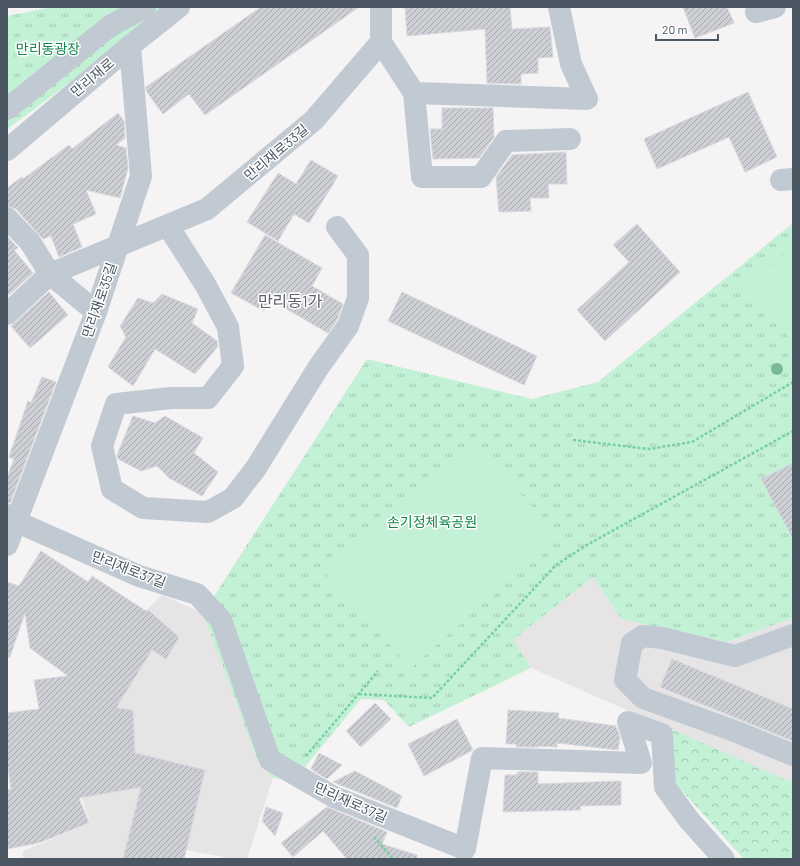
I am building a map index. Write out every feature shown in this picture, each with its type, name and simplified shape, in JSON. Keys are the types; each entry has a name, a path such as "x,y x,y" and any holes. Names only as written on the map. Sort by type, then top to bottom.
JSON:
{"street":[{"path":"7,109 110,26 145,7"},
{"name":"만리재로","path":"7,150 130,46 179,7"},
{"path":"381,7 381,42 414,94 422,178 481,177 506,141 570,139"},
{"path":"414,94 587,99 570,64 559,7"},
{"name":"만리재로33길","path":"50,274 117,248 208,209 314,120 381,42"},
{"name":"만리재로35길","path":"7,545 11,518 96,312 140,176 130,46"},
{"path":"7,218 30,242 50,274 96,312"},
{"path":"168,226 205,284 228,327 233,366 208,398 172,398 116,404 102,446 112,489 143,508 208,512 233,498 256,468 318,368 348,326 358,298 358,255 337,227"},
{"path":"7,314 50,274"},
{"name":"만리재로37길","path":"11,518 139,576 197,594 221,620 270,760 334,797 464,849 482,758 641,763 628,722 662,734 664,787 689,820 724,859"},
{"path":"793,635 735,656 662,638 643,636 632,643 625,680 643,698 737,732 793,755"}],"path":[{"path":"573,440 649,449 692,442 793,382"},
{"path":"359,694 432,698 556,565 585,546 793,431"},
{"path":"270,760 306,756 378,671"}],"shaded area":[{"path":"593,577 621,619 727,642 793,618 793,783 531,668 513,640"},
{"path":"162,595 203,613 257,760 273,778 247,859 234,859 186,850 184,859 23,859 23,851 90,823 82,798 74,683"}],"green space":[{"name":"만리동광장","path":"53,7 170,7 7,129 7,16"},
{"name":"손기정체육공원","path":"793,223 793,618 727,642 621,619 593,577 513,640 531,668 409,727 384,700 361,699 294,780 273,778 257,760 203,613 367,359 532,399 598,382"},
{"path":"793,247 793,343 745,285"},
{"path":"473,441 558,536 411,668 325,573"},
{"path":"669,728 793,783 793,859 744,859 673,781"}],"building":[{"path":"261,7 359,7 205,115 189,94 163,114 146,91 146,87"},
{"path":"405,7 510,7 512,29 550,27 553,57 538,58 538,73 521,74 521,84 487,83 485,29 407,36"},
{"path":"683,7 727,7 734,23 695,38"},
{"path":"748,92 777,157 745,172 729,137 657,169 644,139"},
{"path":"442,108 493,108 494,137 479,158 433,159 430,129 442,129"},
{"path":"118,113 124,121 125,138 116,145 126,148 128,168 120,198 86,190 96,214 73,224 82,247 59,257 51,236 43,239 16,209 7,206 7,188 22,177 23,179 69,145 72,149"},
{"path":"566,152 567,184 548,184 549,198 530,198 531,211 499,212 496,177 512,155"},
{"path":"311,160 338,176 309,223 294,214 278,241 247,222 278,173 296,184"},
{"path":"637,224 680,272 605,341 577,310 629,262 613,245"},
{"path":"265,235 322,268 312,286 343,304 337,320 328,333 271,300 264,311 231,293"},
{"path":"7,236 18,248 14,250 33,273 9,295 7,292"},
{"path":"49,292 68,315 30,348 11,326"},
{"path":"402,292 537,356 524,385 388,321"},
{"path":"162,294 198,309 192,323 217,341 218,346 195,374 155,349 133,386 108,367 126,337 120,326 138,298 153,303"},
{"path":"42,377 56,382 10,503 7,503 7,478 14,459 9,457 28,401 31,403"},
{"path":"133,416 155,423 165,416 203,438 194,453 218,472 202,496 169,478 157,466 141,471 118,459 117,455"},
{"path":"793,463 793,539 761,479"},
{"path":"41,551 88,582 92,576 146,611 148,610 179,637 166,659 152,650 116,708 133,710 135,753 205,770 184,859 123,859 141,787 79,798 89,823 38,843 7,849 7,790 11,789 7,762 7,713 39,709 34,680 68,676 30,648 25,613 10,657 7,657 7,582 19,586"},
{"path":"672,659 793,709 793,741 660,687"},
{"path":"375,703 391,719 361,747 346,731"},
{"path":"508,710 559,713 558,718 616,726 620,737 618,750 557,743 557,747 516,747 516,744 506,744"},
{"path":"457,719 473,750 424,776 408,744"},
{"path":"319,753 342,765 327,779 311,769"},
{"path":"355,771 402,796 397,808 333,782"},
{"path":"517,772 538,772 538,784 621,781 621,805 580,806 581,810 503,812 505,775 517,775"},
{"path":"266,807 283,813 275,836 262,821"},
{"path":"327,807 387,832 382,844 417,855 417,859 347,859 323,831 293,857 281,843"}],"district":[{"name":"만리동1가","path":"290,300"}]}
